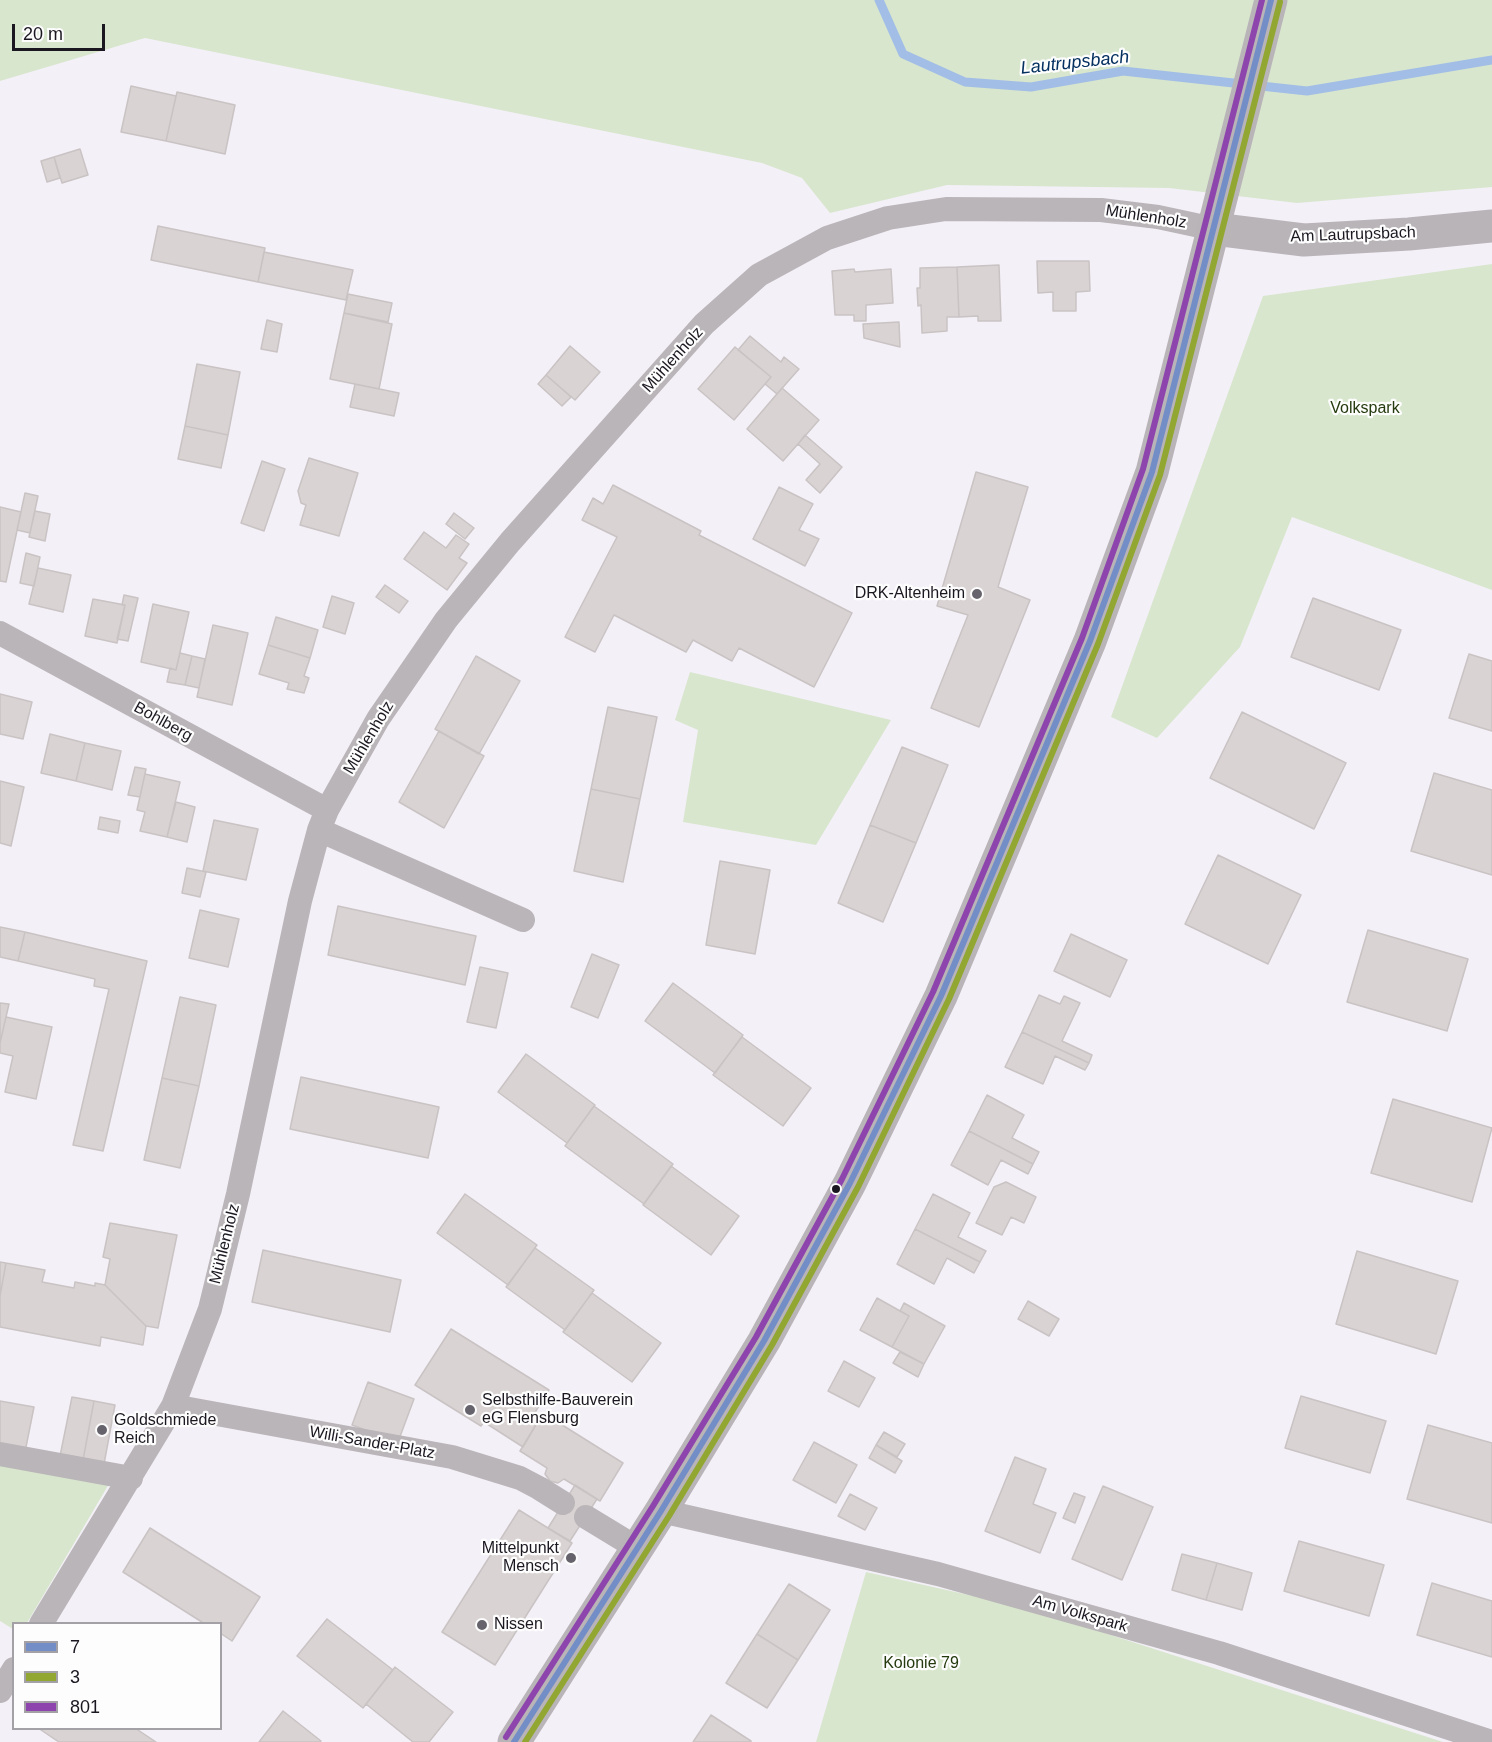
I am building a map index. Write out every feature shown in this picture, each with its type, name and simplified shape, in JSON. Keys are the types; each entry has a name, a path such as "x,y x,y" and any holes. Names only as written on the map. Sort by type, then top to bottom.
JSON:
{"main road":[{"path":"514,1742 661,1511 764,1341 850,1183 941,996 1090,641 1152,472 1271,0"},
{"name":"Am Lautrupsbach","path":"1214,229 1304,240 1409,234 1492,226"}],"street":[{"name":"Mühlenholz","path":"42,1622 173,1406 210,1309 238,1194 300,901 323,820 378,719 446,620 510,542 704,324 759,274 827,238 888,218 946,209 1101,210 1158,217 1214,229"},
{"name":"Bohlberg","path":"0,633 323,820"},
{"path":"323,820 523,920"},
{"name":"Willi-Sander-Platz","path":"173,1406 452,1458 519,1478 563,1503"},
{"path":"0,1454 131,1478"},
{"name":"Am Volkspark","path":"661,1511 938,1574 1219,1653 1492,1742"},
{"path":"586,1517 637,1548"},
{"path":"0,1691 12,1672"}],"green space":[{"name":"Lautrupsbach","path":"0,0 1492,0 1492,187 1297,203 1169,188 947,185 830,213 802,178 762,163 145,38 0,81"},
{"name":"Volkspark","path":"1492,264 1492,590 1292,517 1240,647 1157,738 1111,717 1263,296"},
{"path":"690,672 891,720 816,845 683,822 698,730 675,720"},
{"path":"0,1463 109,1484 28,1622 12,1622 12,1628 0,1621"},
{"name":"Kolonie 79","path":"866,1572 1027,1608 1443,1742 816,1742"}],"building":[{"path":"131,86 176,96 166,141 121,132"},
{"path":"177,92 235,105 225,154 166,141"},
{"path":"80,149 88,175 62,183 54,157"},
{"path":"54,157 60,178 47,182 41,161"},
{"path":"158,226 265,248 258,282 151,260"},
{"path":"264,252 353,270 346,300 258,282"},
{"path":"1037,261 1089,261 1090,291 1076,292 1076,311 1053,311 1053,292 1038,293"},
{"path":"999,265 1001,321 978,321 978,316 959,317 957,267"},
{"path":"957,267 959,317 947,317 947,331 922,333 921,305 918,306 917,288 920,288 920,268"},
{"path":"854,269 855,272 891,269 893,303 866,305 866,321 854,321 854,315 835,315 832,271"},
{"path":"348,294 392,303 388,322 344,313"},
{"path":"344,313 392,324 379,389 330,379"},
{"path":"267,320 282,324 277,352 261,349"},
{"path":"899,322 900,347 864,338 863,324"},
{"path":"750,336 781,362 784,357 799,369 777,394 765,384 771,377 738,350"},
{"path":"570,346 600,372 575,400 546,375"},
{"path":"735,347 771,377 734,420 698,389"},
{"path":"197,364 240,372 228,435 185,426"},
{"path":"546,375 571,397 562,406 538,384"},
{"path":"355,384 399,393 394,416 350,407"},
{"path":"782,388 819,420 783,461 747,429"},
{"path":"185,426 228,435 221,468 178,459"},
{"path":"805,435 842,467 820,493 806,480 820,464 798,444"},
{"path":"309,458 358,473 339,536 300,525 306,505 301,503 298,491"},
{"path":"262,461 285,469 264,531 241,523"},
{"name":"DRK-Altenheim","path":"976,472 1028,487 998,587 1030,600 979,727 931,708 968,615 937,606"},
{"path":"613,485 701,531 699,535 852,613 814,687 739,648 732,661 693,640 686,652 614,615 595,652 565,637 617,537 582,520 593,498 603,504"},
{"path":"779,487 813,504 799,530 819,539 805,566 753,539"},
{"path":"25,493 38,496 30,533 17,530"},
{"path":"0,507 21,512 6,582 0,581"},
{"path":"35,511 50,514 45,541 29,537"},
{"path":"454,513 474,528 465,539 446,524"},
{"path":"424,532 446,548 456,535 469,544 459,558 467,563 447,590 404,559"},
{"path":"26,553 40,557 34,586 20,583"},
{"path":"38,568 71,575 63,612 29,604"},
{"path":"385,585 408,601 399,613 376,597"},
{"path":"124,595 138,598 128,641 117,639 125,605 122,605"},
{"path":"332,596 354,603 345,634 323,627"},
{"path":"1313,598 1401,630 1379,690 1291,657"},
{"path":"93,599 125,605 117,643 85,636"},
{"path":"153,604 189,612 176,670 141,662"},
{"path":"276,617 318,630 310,658 268,645"},
{"path":"213,625 248,633 232,705 197,697"},
{"path":"268,645 310,658 304,676 309,678 304,693 287,689 289,683 259,674"},
{"path":"180,653 192,656 185,685 167,682 170,668 176,670"},
{"path":"1469,654 1492,661 1492,731 1449,718"},
{"path":"192,656 205,659 199,688 185,685"},
{"path":"476,656 520,681 479,754 435,729"},
{"path":"0,694 32,702 23,739 0,734"},
{"path":"608,707 657,717 640,799 591,789"},
{"path":"1242,712 1346,763 1314,829 1210,778"},
{"path":"439,731 484,756 444,828 399,802"},
{"path":"50,734 85,743 76,781 41,773"},
{"path":"85,743 121,751 112,790 76,781"},
{"path":"902,747 948,765 916,843 870,825"},
{"path":"135,767 146,769 140,797 128,795"},
{"path":"1434,773 1492,790 1492,875 1411,851"},
{"path":"145,774 180,782 167,837 140,831 145,812 137,810"},
{"path":"0,781 24,787 11,846 0,843"},
{"path":"591,789 640,799 623,882 574,871"},
{"path":"176,802 195,807 187,842 167,837"},
{"path":"100,817 120,821 118,833 98,829"},
{"path":"214,820 258,829 246,880 203,871"},
{"path":"870,825 916,843 883,922 838,903"},
{"path":"1218,855 1301,895 1268,964 1185,924"},
{"path":"720,861 770,870 755,954 706,945"},
{"path":"187,868 206,872 200,897 182,893"},
{"path":"338,906 476,936 465,985 328,955"},
{"path":"200,910 239,919 228,967 189,958"},
{"path":"0,927 25,932 18,961 0,957"},
{"path":"1368,930 1468,959 1447,1031 1347,1002"},
{"path":"25,932 147,961 103,1151 73,1145 109,989 94,986 95,979 18,961"},
{"path":"1071,934 1127,960 1110,997 1054,971"},
{"path":"592,954 619,965 598,1018 571,1007"},
{"path":"480,967 508,973 496,1028 467,1022"},
{"path":"673,983 743,1035 715,1073 645,1021"},
{"path":"1039,995 1060,1004 1064,996 1080,1003 1062,1041 1092,1055 1089,1063 1022,1032"},
{"path":"180,997 216,1005 199,1086 162,1078"},
{"path":"0,1003 9,1004 0,1043"},
{"path":"6,1017 52,1027 36,1099 5,1092 13,1056 0,1053"},
{"path":"1022,1032 1089,1063 1085,1070 1055,1056 1043,1084 1005,1067"},
{"path":"742,1037 811,1088 783,1126 713,1075"},
{"path":"526,1054 595,1105 567,1143 498,1092"},
{"path":"301,1077 439,1107 428,1158 290,1129"},
{"path":"162,1078 199,1086 180,1168 144,1160"},
{"path":"987,1095 1024,1115 1012,1138 1039,1152 1033,1164 969,1131"},
{"path":"1393,1099 1492,1128 1472,1202 1371,1173"},
{"path":"594,1106 673,1164 644,1204 565,1146"},
{"path":"969,1131 1033,1164 1028,1174 1001,1160 988,1185 951,1165"},
{"path":"671,1166 739,1216 711,1255 643,1205"},
{"path":"1006,1182 1036,1197 1024,1223 1011,1217 1002,1235 976,1223 994,1187"},
{"path":"465,1194 537,1245 508,1285 437,1233"},
{"path":"933,1194 970,1213 958,1237 986,1251 980,1262 915,1229"},
{"path":"110,1223 177,1235 158,1328 146,1326 105,1285 110,1259 103,1257"},
{"path":"915,1229 980,1262 974,1273 947,1258 934,1284 897,1264"},
{"path":"535,1248 594,1290 565,1330 506,1287"},
{"path":"263,1250 401,1280 390,1332 252,1302"},
{"path":"1357,1251 1458,1281 1436,1354 1336,1324"},
{"path":"0,1262 6,1263 0,1296"},
{"path":"6,1263 45,1270 42,1282 74,1288 75,1282 95,1286 95,1283 105,1285 146,1326 143,1345 101,1337 100,1346 0,1327 0,1296"},
{"path":"592,1293 661,1343 632,1382 563,1332"},
{"path":"877,1298 909,1316 892,1347 860,1330"},
{"path":"1028,1301 1059,1319 1049,1336 1018,1319"},
{"path":"904,1303 945,1326 924,1364 892,1347 909,1316 900,1311"},
{"path":"451,1329 549,1390 534,1414 540,1418 523,1447 484,1422 481,1426 415,1385"},
{"path":"900,1352 924,1364 918,1377 893,1363"},
{"path":"844,1361 875,1378 859,1407 828,1391"},
{"path":"368,1382 414,1399 398,1442 352,1425"},
{"path":"1301,1396 1386,1421 1370,1473 1285,1448"},
{"path":"72,1397 94,1401 83,1460 60,1456"},
{"path":"0,1401 34,1407 25,1452 0,1447"},
{"path":"94,1401 115,1405 104,1464 83,1460"},
{"path":"543,1413 623,1463 600,1501 564,1479 558,1483 550,1481 545,1474 547,1468 520,1451"},
{"path":"1428,1425 1492,1443 1492,1523 1407,1499"},
{"path":"884,1432 905,1444 897,1457 876,1445"},
{"path":"814,1442 857,1465 836,1503 793,1480"},
{"path":"876,1445 902,1461 895,1473 869,1458"},
{"path":"1015,1457 1046,1469 1033,1504 1056,1513 1040,1553 985,1531"},
{"path":"575,1485 597,1499 570,1541 548,1528"},
{"path":"1103,1486 1153,1507 1122,1580 1072,1559"},
{"path":"1074,1493 1085,1497 1075,1523 1063,1518"},
{"path":"850,1494 877,1508 865,1530 838,1516"},
{"path":"519,1510 572,1543 495,1665 442,1632"},
{"path":"150,1528 260,1597 232,1641 222,1634 222,1622 202,1622 123,1572"},
{"path":"1299,1541 1384,1565 1369,1616 1284,1591"},
{"path":"1182,1554 1217,1563 1206,1600 1172,1590"},
{"path":"1217,1563 1252,1573 1242,1610 1206,1600"},
{"path":"1432,1583 1492,1601 1492,1657 1417,1635"},
{"path":"789,1584 830,1610 798,1660 757,1634"},
{"path":"327,1619 393,1670 363,1708 297,1656"},
{"path":"757,1634 798,1660 767,1708 726,1683"},
{"path":"395,1667 453,1712 429,1742 413,1742 366,1704"},
{"path":"283,1711 321,1741 259,1742"},
{"path":"711,1715 751,1741 751,1742 693,1742"},
{"path":"41,1730 138,1730 156,1742 59,1742"}],"waterway":[{"name":"Lautrupsbach","path":"879,0 903,54 965,82 1031,87 1123,71 1307,91 1492,60"}],"transit line":[{"name":"801","path":"506,1737 653,1506 756,1337 842,1179 933,992 1082,638 1143,469 1262,0"},
{"name":"7","path":"514,1742 661,1511 764,1341 850,1183 941,996 1090,641 1152,472 1271,0"},
{"name":"3","path":"525,1742 669,1516 772,1345 858,1187 949,999 1098,644 1160,475 1280,2"}],"place":[{"name":"DRK-Altenheim","path":"977,594"},
{"name":"Selbsthilfe-Bauverein eG Flensburg","path":"470,1410"},
{"name":"Goldschmiede Reich","path":"102,1430"},
{"name":"Mittelpunkt Mensch","path":"571,1558"},
{"name":"Nissen","path":"482,1625"}]}
